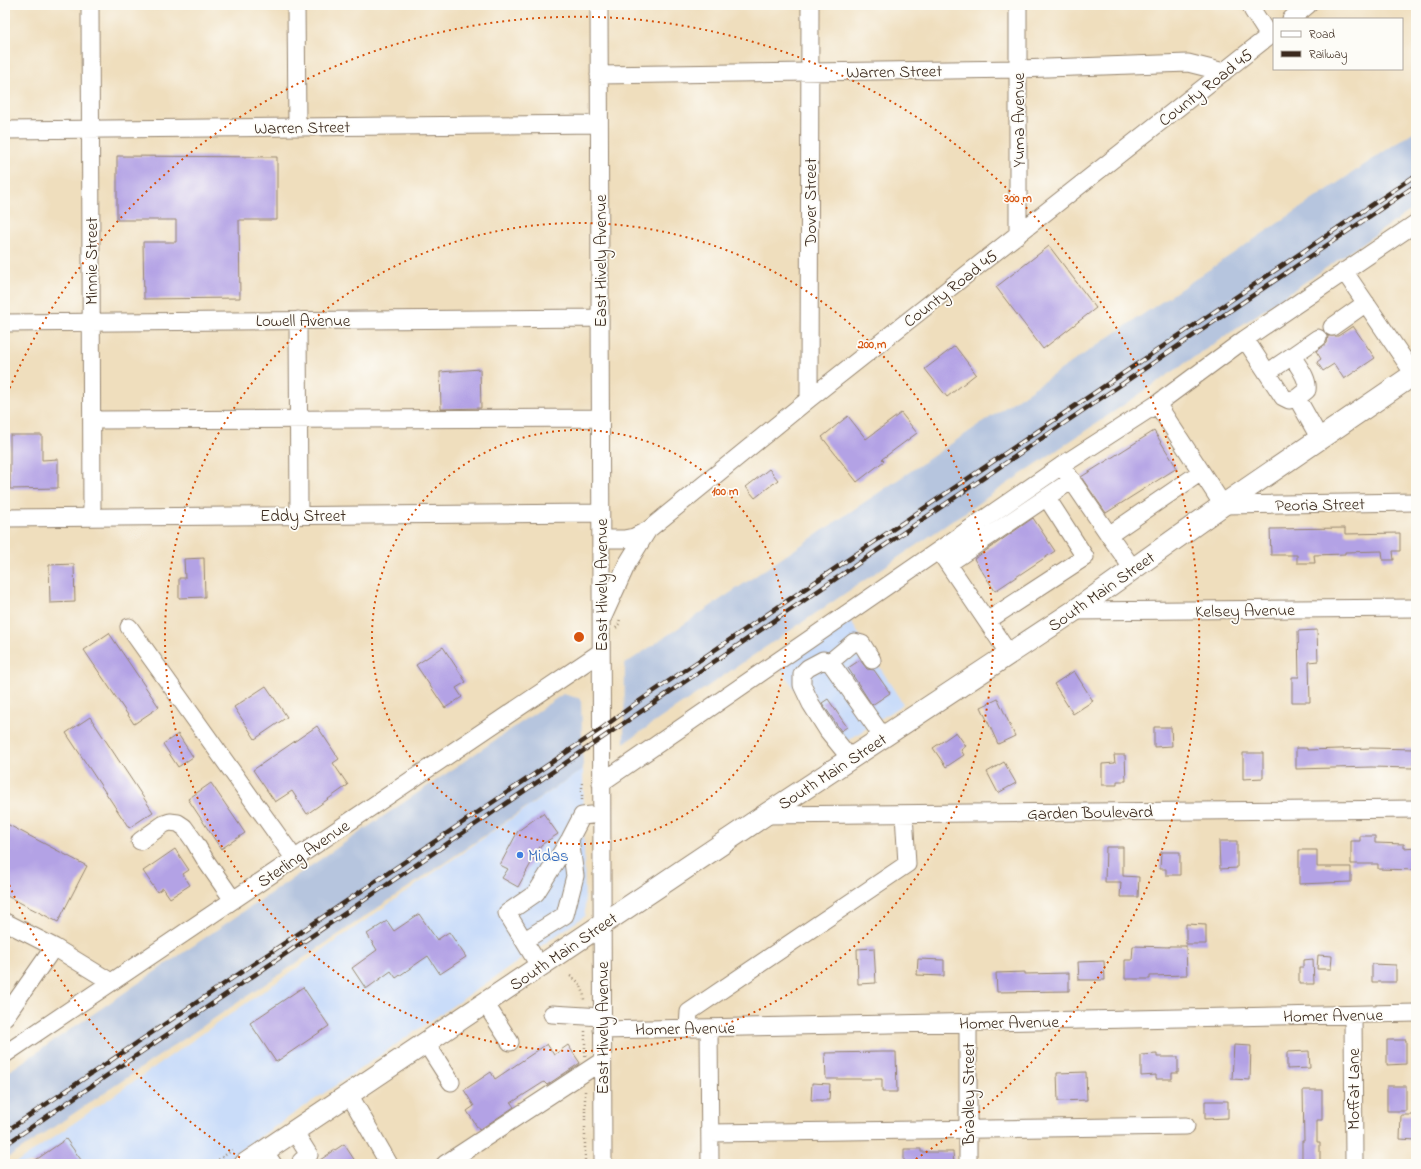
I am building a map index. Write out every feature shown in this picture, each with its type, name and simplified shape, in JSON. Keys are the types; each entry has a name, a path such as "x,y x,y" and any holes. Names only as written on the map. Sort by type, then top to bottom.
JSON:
{"main road":[{"name":"South Main Street","path":"245,1164 269,1158 294,1131 850,758 1074,612 1223,505 1415,375"}],"street":[{"name":"Minnie Street","path":"90,5 92,517"},
{"path":"296,5 297,127"},
{"name":"East Hively Avenue","path":"599,5 600,513 607,626 601,652 603,1164"},
{"name":"Dover Street","path":"809,399 810,5"},
{"name":"Yuma Avenue","path":"1018,5 1018,235"},
{"path":"1251,5 1253,11 1272,34"},
{"path":"1292,18 1308,5"},
{"name":"County Road 45","path":"601,539 624,539 634,537 648,530 809,399 1272,34"},
{"name":"Warren Street","path":"599,75 1019,69 1188,63 1224,72"},
{"name":"Warren Street","path":"5,130 599,124"},
{"path":"601,783 1061,466 1157,404 1245,340 1416,222"},
{"path":"1344,271 1415,375"},
{"path":"1332,327 1366,303"},
{"name":"Lowell Avenue","path":"5,323 600,318"},
{"path":"298,320 299,515"},
{"path":"1267,373 1318,338"},
{"path":"1245,340 1283,397 1289,400 1297,398 1307,390 1308,386 1292,356"},
{"path":"1297,398 1320,439"},
{"path":"1157,404 1223,505"},
{"path":"92,420 600,418"},
{"path":"1061,466 1133,569"},
{"path":"1109,535 1201,472"},
{"path":"948,564 1072,480"},
{"path":"987,622 1085,557 1047,498"},
{"name":"Peoria Street","path":"1223,505 1416,502"},
{"name":"Eddy Street","path":"5,518 600,513"},
{"path":"607,626 627,564 648,530"},
{"path":"939,550 1009,654"},
{"name":"Kelsey Avenue","path":"1074,612 1416,608"},
{"path":"129,627 294,858"},
{"path":"830,662 854,642 862,644 872,660"},
{"name":"Sterling Avenue","path":"9,1045 111,982 601,652"},
{"path":"850,758 811,704 802,684 802,674 808,668 823,660 830,662 883,737"},
{"name":"Garden Boulevard","path":"765,815 1416,809"},
{"path":"540,966 507,913 536,893 570,839 582,816 601,814"},
{"path":"688,1028 689,1012 907,864 904,814"},
{"path":"140,841 164,824 170,822 178,823 184,827 194,840 206,861 233,900"},
{"path":"525,940 565,915 575,876 570,839"},
{"path":"5,922 54,947 111,982"},
{"path":"5,1017 54,947"},
{"path":"485,1003 510,1042"},
{"name":"Homer Avenue","path":"552,1014 602,1023 709,1028 1416,1013"},
{"name":"Moffat Lane","path":"1353,1015 1354,1164"},
{"name":"Bradley Street","path":"968,1023 968,1164"},
{"path":"709,1028 710,1164"},
{"path":"426,1042 451,1082"},
{"path":"445,1164 602,1061"},
{"path":"349,1094 389,1164"},
{"path":"710,1133 1186,1126"},
{"path":"294,1131 309,1155 301,1161 303,1164"}],"path":[{"path":"607,626 619,624 621,616"}],"shaded area":[{"path":"1416,130 1416,207 624,743 625,664"},
{"path":"850,620 903,704 835,749 781,669"},
{"path":"563,694 581,699 583,769 5,1160 5,1074"},
{"path":"583,769 585,916 220,1164 15,1164"}],"building":[{"path":"117,156 277,157 277,220 239,220 240,298 144,299 143,242 176,242 176,220 117,220"},
{"path":"1049,246 1096,308 1043,349 996,287"},
{"path":"1353,326 1375,358 1344,379 1334,364 1323,371 1317,362 1321,359 1316,351 1327,343 1328,336 1338,336"},
{"path":"955,346 976,374 947,397 925,369"},
{"path":"480,369 481,408 441,409 440,372"},
{"path":"901,413 917,433 882,459 884,461 857,482 822,437 848,416 866,439"},
{"path":"1154,431 1177,468 1106,513 1081,477"},
{"path":"10,435 42,435 42,460 58,459 58,488 10,489"},
{"path":"769,469 778,480 755,498 746,487"},
{"path":"1033,518 1055,551 995,591 974,559"},
{"path":"1345,528 1345,534 1400,533 1400,551 1393,551 1394,560 1383,560 1382,551 1345,552 1345,554 1314,555 1315,563 1297,563 1297,555 1271,555 1270,529"},
{"path":"204,558 205,597 179,598 179,578 185,578 184,559"},
{"path":"74,564 75,602 50,603 49,565"},
{"path":"1317,630 1318,661 1309,662 1310,702 1292,702 1292,677 1299,677 1298,631"},
{"path":"109,633 159,707 134,724 84,650"},
{"path":"443,647 466,682 456,688 462,697 445,708 416,665"},
{"path":"860,660 867,669 874,670 890,693 872,705 848,668"},
{"path":"1074,671 1093,701 1073,714 1054,684"},
{"path":"266,686 287,717 255,739 234,707"},
{"path":"828,699 847,727 841,731 822,703"},
{"path":"998,699 1015,736 998,744 981,707"},
{"path":"90,717 153,812 129,828 66,733"},
{"path":"317,726 339,759 333,763 348,785 307,814 292,791 275,802 253,770"},
{"path":"1154,727 1171,727 1172,746 1154,747"},
{"path":"956,732 966,746 961,750 964,755 946,767 933,748"},
{"path":"178,734 193,757 178,767 163,744"},
{"path":"1296,748 1307,748 1307,750 1371,748 1414,749 1413,768 1371,767 1296,769"},
{"path":"1243,753 1263,753 1263,778 1243,779"},
{"path":"1114,755 1125,755 1126,781 1117,781 1117,785 1102,785 1102,764 1115,763"},
{"path":"1004,762 1016,783 998,793 987,772"},
{"path":"211,783 245,833 221,849 188,799"},
{"name":"Midas","path":"543,813 558,834 541,845 518,887 502,878 508,869 500,865 518,831"},
{"path":"5,823 87,866 58,922 5,895"},
{"path":"1360,836 1375,836 1375,843 1404,844 1404,848 1416,847 1416,870 1378,869 1378,864 1351,864 1351,841 1360,841"},
{"path":"1219,841 1237,841 1237,868 1220,869"},
{"path":"1106,847 1123,847 1123,876 1139,877 1138,897 1120,897 1121,882 1105,882"},
{"path":"175,849 189,870 183,874 190,885 170,898 163,888 157,892 143,871"},
{"path":"1299,850 1317,850 1317,867 1351,867 1351,882 1299,884"},
{"path":"1161,852 1180,852 1180,875 1166,875 1166,869 1160,869"},
{"path":"419,914 437,940 449,932 466,957 440,974 428,956 396,978 391,971 366,989 352,968 377,950 367,934 387,921 394,931"},
{"path":"1186,924 1206,925 1206,944 1186,944"},
{"path":"1133,946 1186,946 1187,975 1150,976 1150,979 1125,979 1125,960 1132,960"},
{"path":"874,948 876,983 858,984 857,949"},
{"path":"1318,955 1332,956 1331,969 1317,969"},
{"path":"918,959 944,960 944,976 917,975"},
{"path":"1313,959 1314,984 1299,984 1299,967 1303,967 1303,960"},
{"path":"1104,961 1105,980 1079,980 1078,962"},
{"path":"1372,964 1396,965 1396,982 1372,982"},
{"path":"1025,972 1025,974 1069,973 1069,991 997,992 996,973"},
{"path":"303,987 329,1026 276,1062 250,1023"},
{"path":"1387,1040 1406,1040 1406,1064 1387,1065"},
{"path":"547,1044 554,1055 568,1045 580,1063 547,1085 544,1082 511,1103 514,1107 479,1130 467,1111 474,1106 464,1090 491,1072 495,1079"},
{"path":"1234,1045 1251,1046 1250,1080 1232,1079"},
{"path":"1309,1051 1310,1068 1287,1069 1287,1052"},
{"path":"896,1052 897,1092 882,1092 882,1079 826,1079 825,1053"},
{"path":"1157,1054 1157,1057 1178,1057 1178,1073 1172,1073 1172,1079 1156,1079 1156,1075 1141,1076 1141,1055"},
{"path":"1086,1072 1087,1100 1058,1101 1057,1073"},
{"path":"812,1083 830,1084 829,1100 811,1100"},
{"path":"1387,1086 1406,1086 1406,1111 1387,1111"},
{"path":"1303,1090 1322,1090 1322,1120 1317,1120 1317,1142 1320,1142 1320,1164 1302,1164 1302,1141 1304,1141"},
{"path":"1205,1101 1228,1101 1228,1118 1205,1119"},
{"path":"1401,1115 1416,1115 1416,1140 1400,1139"},
{"path":"66,1139 84,1164 30,1164"},
{"path":"344,1144 357,1164 314,1164"},
{"path":"904,1149 921,1149 921,1152 953,1152 954,1164 904,1164"}],"railway":[{"path":"5,1132 1416,175"},
{"path":"5,1145 1416,185"}],"place":[{"name":"Midas","path":"520,855"}]}
